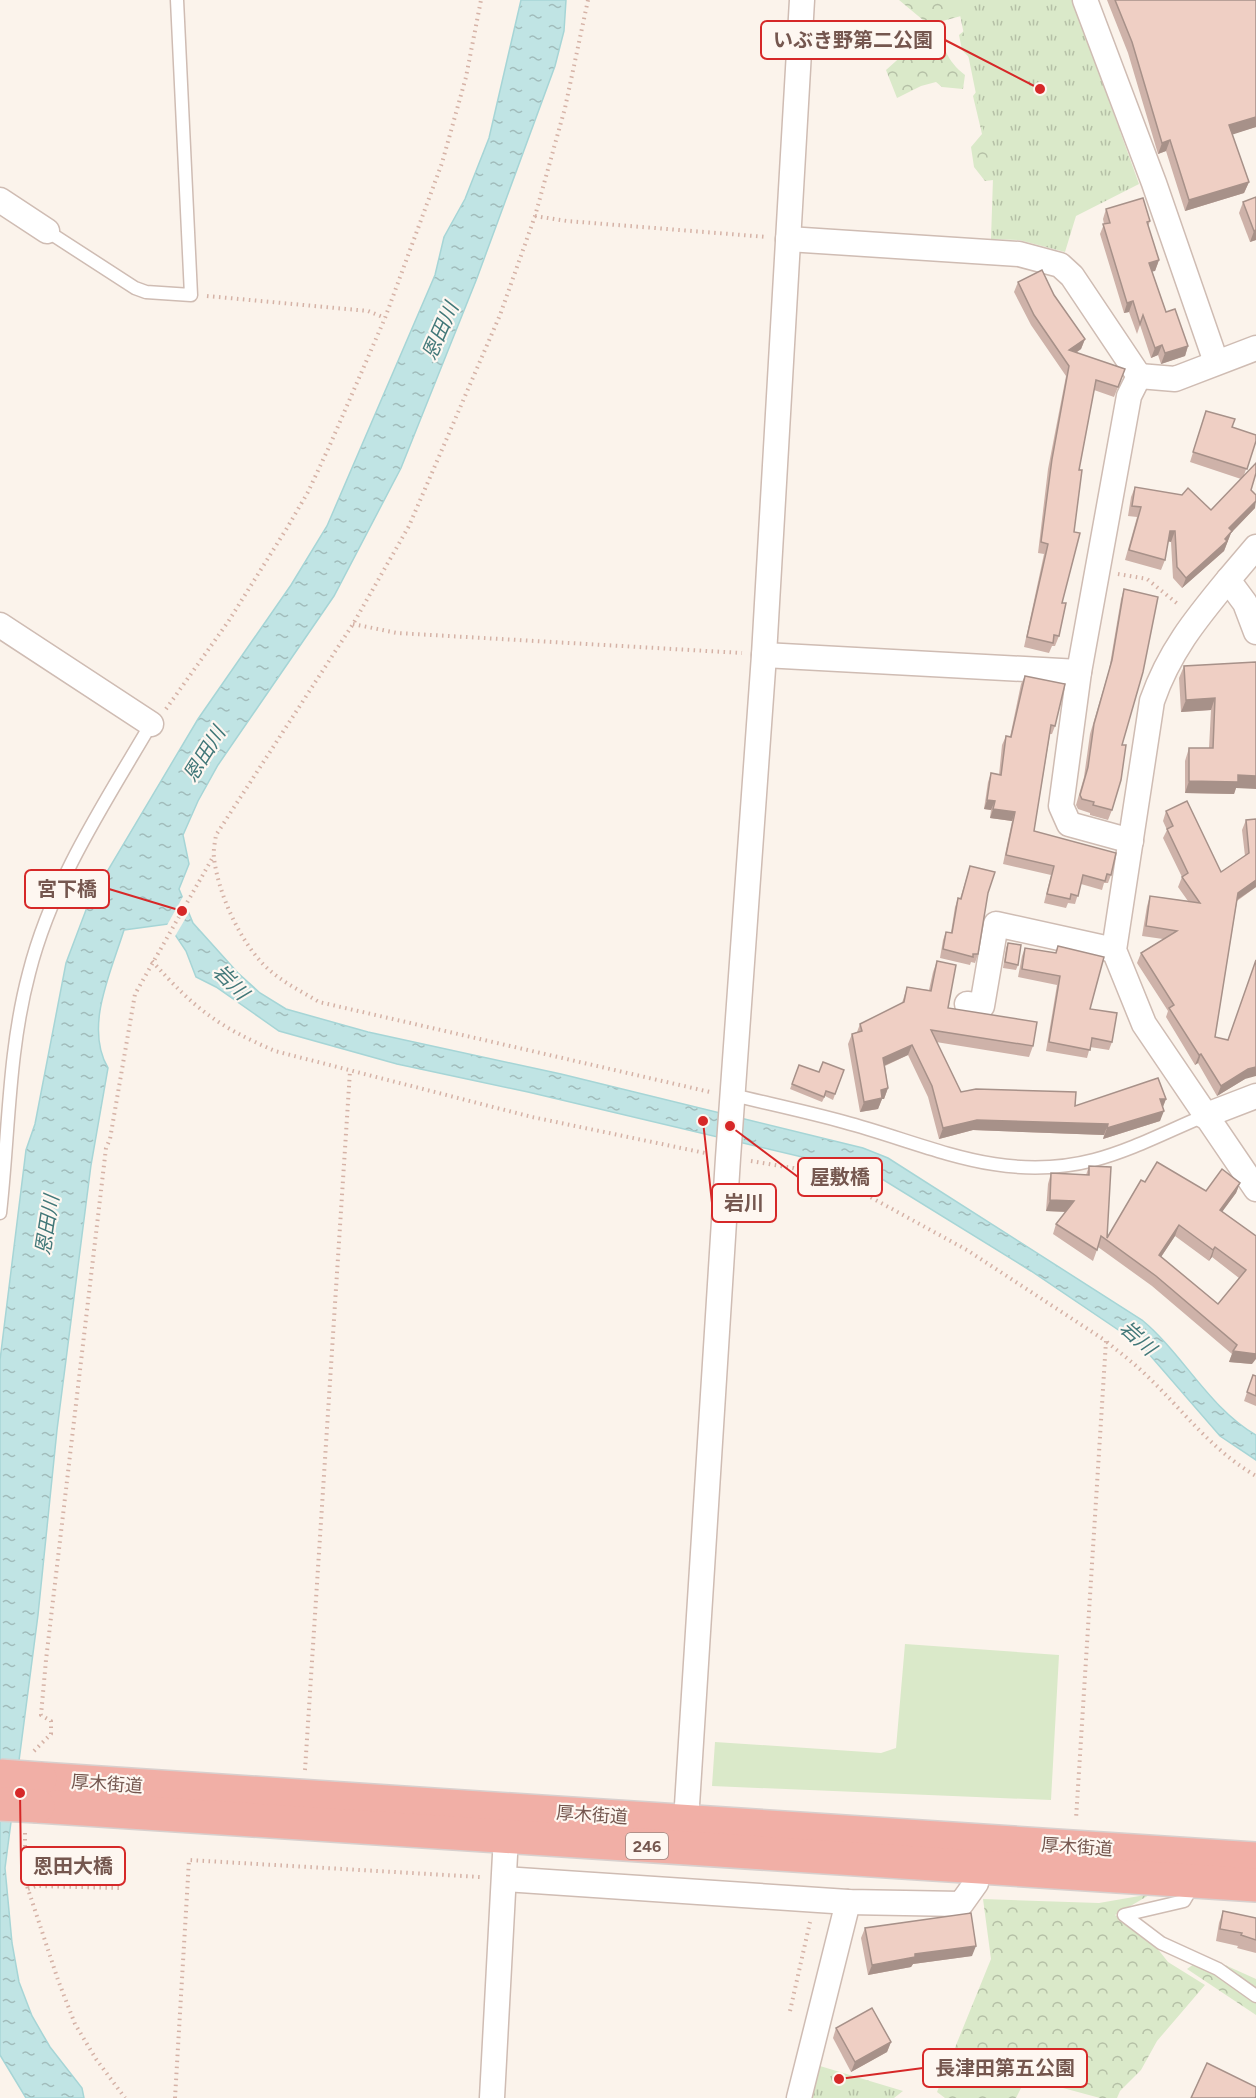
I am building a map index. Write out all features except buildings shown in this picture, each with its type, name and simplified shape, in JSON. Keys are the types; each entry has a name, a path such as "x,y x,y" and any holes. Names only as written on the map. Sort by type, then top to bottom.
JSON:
{"highway":[{"name":"厚木街道","path":"0,1776 39,1793 506,1836 1256,1885"},
{"name":"厚木街道","path":"0,1804 39,1793 302,1797 1256,1858"}],"street":[{"path":"686,1821 728,1151 764,655 802,0"},
{"path":"1085,0 1154,183 1216,362"},
{"path":"0,200 47,231"},
{"path":"788,239 1019,254 1060,265 1072,276 1139,376"},
{"path":"1139,376 1175,379 1256,348"},
{"path":"1131,841 1069,824 1061,806 1079,672 1129,396 1139,376"},
{"path":"1256,548 1189,627 1163,670 1152,701 1114,950 1144,1024 1204,1116 1256,1189"},
{"path":"1228,580 1245,603 1256,632"},
{"path":"0,625 151,724"},
{"path":"764,655 1079,672"},
{"path":"982,1007 996,924 1114,950"},
{"path":"1204,1116 1256,1096"},
{"path":"492,2098 506,1836"},
{"path":"505,1879 816,1898 848,1902 961,1904 976,1883 979,1867"},
{"path":"799,2098 848,1902"}],"lane":[{"path":"47,231 135,288 146,292 191,295 177,0"},
{"path":"0,1213 14,1052 29,973 68,867 151,724"},
{"path":"732,1102 846,1122 960,1159 1011,1167 1067,1165 1094,1160 1204,1116"},
{"path":"1196,1881 1184,1901 1124,1915 1161,1943 1218,1969 1256,1996"}],"path":[{"path":"151,724 160,717 228,621 308,492 385,318 442,163 466,78 481,0"},
{"path":"41,1715 106,1148 110,1139 135,994 213,857 216,835 353,624 409,526 500,315 535,216 565,108 588,0"},
{"path":"535,216 567,221 788,239"},
{"path":"191,295 368,311 385,318"},
{"path":"1124,575 1147,579 1180,606"},
{"path":"353,624 397,633 764,655"},
{"path":"213,857 224,894 243,937 261,962 283,982 319,1002 732,1102"},
{"path":"152,962 194,1005 217,1023 275,1051 532,1117 728,1151 850,1186 967,1250 1106,1341 1147,1375 1197,1431 1234,1464 1256,1476"},
{"path":"302,1797 350,1071"},
{"path":"1074,1847 1106,1341"},
{"path":"24,1844 28,1889 75,2024 96,2059 125,2098"},
{"path":"175,2098 189,1860 505,1879"},
{"path":"28,1889 36,1886 120,1888"},
{"path":"790,2011 816,1898"}],"green space":[{"path":"899,0 973,0 976,10 1017,32 1011,43 988,36 1007,64 1016,83 1010,91 1031,118 1040,136 1067,151 1070,165 1041,186 1027,205 1013,200 1011,174 1005,166 1002,179 985,181 974,167 971,147 982,134 973,96 988,77 962,50 959,35 976,21 972,13 939,22 946,52 965,75 963,89 942,87 936,82 921,86 897,98 886,70 905,53 878,37 916,31 929,25"},
{"path":"957,0 1073,0 1139,184 1076,216 1065,252 1019,240 991,239 993,178"},
{"path":"905,1644 1059,1655 1051,1800 712,1786 715,1742 881,1753 896,1748"},
{"path":"1151,1894 1115,1915 1153,1943 1168,1962 1205,1985 1157,2041 1141,2070 1120,2091 1117,2098 1100,2098 1026,2078 1016,2098 945,2098 937,2092 991,1959 983,1899 1099,1903"},
{"path":"1205,1956 1256,1979 1256,2015 1187,1969"},
{"path":"820,2066 903,2091 894,2098 812,2098"}],"water":[{"name":"恩田川","path":"521,0 566,0 564,31 555,66 477,278 401,468 334,596 218,765 183,835 189,864 179,889 193,923 238,973 260,993 286,1009 368,1032 561,1074 863,1148 888,1158 1142,1320 1157,1334 1210,1396 1239,1424 1256,1435 1256,1460 1220,1436 1142,1346 1031,1271 874,1174 528,1092 397,1064 279,1031 216,987 196,977 186,951 168,924 124,930 107,981 99,1017 101,1052 108,1068 91,1165 57,1430 38,1615 5,1868 12,1943 19,1982 32,2016 50,2047 82,2088 84,2098 26,2098 0,2055 0,1360 26,1150 35,1124 66,963 89,902 198,719 291,585 327,526 435,275 444,237 465,199 489,138"}],"pier":[{"path":"185,893 191,909 174,938 166,927"}],"place":[{"name":"いぶき野第二公園","path":"1040,89"},
{"name":"宮下橋","path":"182,911"},
{"name":"岩川","path":"703,1121"},
{"name":"屋敷橋","path":"730,1126"},
{"name":"恩田大橋","path":"20,1793"},
{"name":"長津田第五公園","path":"839,2079"}]}
